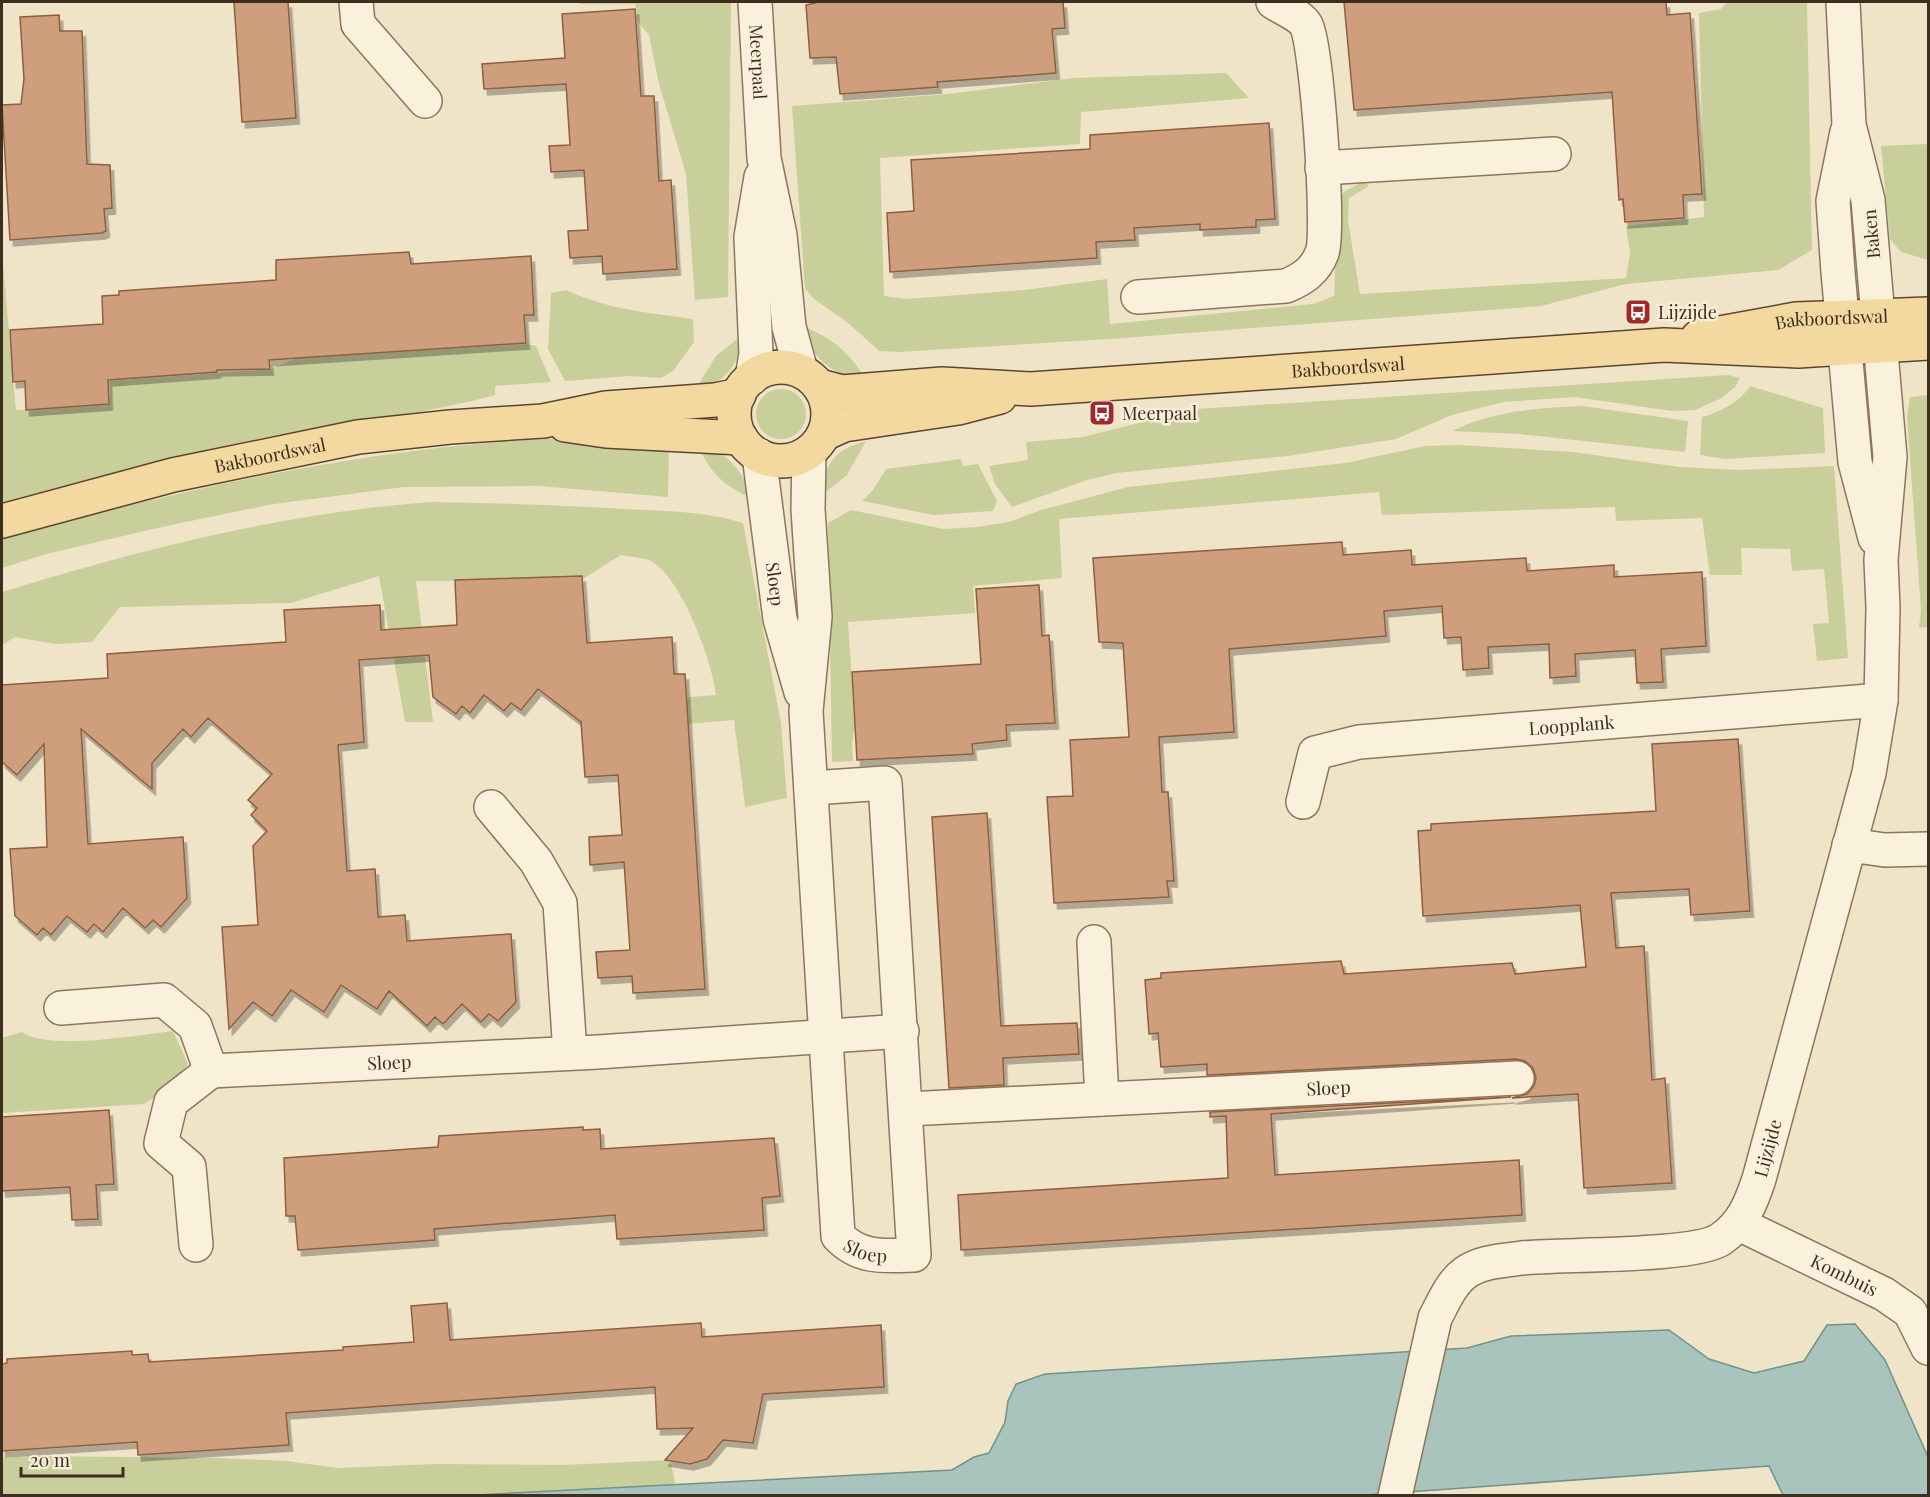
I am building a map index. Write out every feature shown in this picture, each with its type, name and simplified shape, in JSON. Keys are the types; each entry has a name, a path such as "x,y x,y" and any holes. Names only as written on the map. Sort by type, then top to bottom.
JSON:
{"main road":[{"name":"Bakboordswal","path":"1879,331 1929,314"},
{"name":"Bakboordswal","path":"810,379 842,392 942,384 1031,388 1664,345 1751,350 1843,332 1879,331 1929,343"},
{"path":"780,367 810,379 824,395 828,415 816,443 784,461 750,447 734,412 745,386 770,368 780,367"},
{"name":"Bakboordswal","path":"2,521 173,475 358,437 450,427 543,421 606,408 715,400 745,386"},
{"name":"Bakboordswal","path":"816,443 844,425 958,408 1031,388"},
{"name":"Bakboordswal","path":"543,421 606,431 750,447"}],"street":[{"path":"356,2 358,24 425,101"},
{"name":"Meerpaal","path":"755,2 764,158 780,235 789,327 810,379"},
{"path":"1138,297 1286,286 1301,280 1313,270 1323,252 1322,168 1313,50 1305,24 1272,2"},
{"name":"Baken","path":"1843,2 1849,125 1868,200 1879,331"},
{"name":"Baken","path":"1843,332 1833,201 1849,125"},
{"path":"1322,168 1554,154"},
{"name":"Meerpaal","path":"745,386 756,354 751,237 764,158"},
{"name":"Lijzijde","path":"1395,1496 1435,1318 1449,1292 1465,1273 1488,1263 1585,1253 1688,1249 1719,1241 1739,1224 1752,1201 1869,773 1881,700 1883,608 1881,560 1890,457 1879,331"},
{"name":"Lijzijde","path":"1843,332 1855,462 1881,560"},
{"name":"Sloep","path":"812,788 885,783 907,1109 914,1255 869,1256 849,1248 838,1236 806,711 814,617 808,508 816,443"},
{"name":"Sloep","path":"750,447 780,619 806,711"},
{"name":"Loopplank","path":"1303,802 1315,753 1359,742 1881,700"},
{"path":"491,807 536,861 560,903 570,1053"},
{"path":"1849,845 1885,850 1929,849"},
{"path":"1094,942 1102,1099"},
{"path":"61,1008 164,1000 195,1026 211,1071 171,1102 161,1143 189,1167 196,1245"},
{"name":"Sloep","path":"211,1071 570,1053 902,1031"},
{"name":"Sloep","path":"907,1109 1517,1078"},
{"name":"Kombuis","path":"1739,1224 1884,1294 1910,1312 1929,1348"}],"green space":[{"path":"579,2 731,2 728,297 695,300 686,174 659,84 649,35 638,22 635,4 580,4"},
{"path":"1727,2 1807,2 1812,250 1778,270 1626,284 1541,306 1110,339 899,352 879,351 847,322 814,299 805,288 792,106 948,94 1074,78 1226,73 1249,98 1081,112 1080,144 880,158 884,296 906,299 1024,290 1107,279 1110,324 1313,304 1334,296 1338,200 1344,192 1363,181 1369,186 1349,198 1348,220 1360,294 1626,278 1630,253 1626,226 1704,217 1699,13 1721,9"},
{"path":"1928,144 1928,260 1901,252 1890,239 1881,146"},
{"path":"2,252 16,410 109,405 110,381 271,369 297,358 526,344 536,346 551,382 495,386 495,395 465,403 253,440 2,504"},
{"path":"566,290 612,306 693,319 694,342 673,371 661,378 629,376 565,381 548,349 551,293"},
{"path":"802,326 839,347 853,361 866,380 843,374 825,364 811,347"},
{"path":"746,332 735,362 724,377 707,387 695,390 716,356"},
{"path":"1728,375 1740,378 1735,387 1722,398 1695,410 1672,411 1575,397 1504,402 1452,415 1396,439 1288,456 1117,473 1087,480 1012,507 995,484 989,466 1028,460 1026,442 1083,437 1195,409"},
{"path":"1750,386 1823,408 1825,453 1725,459 1700,455 1702,417 1729,406"},
{"path":"781,389 799,396 806,414 799,432 781,439 763,432 756,414 763,396"},
{"path":"1928,395 1928,627 1919,628 1921,610 1907,417 1910,397"},
{"path":"1582,406 1688,421 1685,452 1520,434 1452,431 1499,415"},
{"path":"547,439 669,442 668,497 539,486 404,487 274,504 50,553 2,568 2,538 136,504 272,474 340,462 478,444"},
{"path":"866,441 847,475 817,499 823,477 832,461 845,449"},
{"path":"698,443 717,451 732,463 744,479 752,498 734,489 712,470"},
{"path":"1459,445 1573,452 1680,467 1740,470 1834,466 1848,658 1817,661 1813,624 1829,623 1824,569 1792,571 1790,549 1741,548 1742,575 1710,575 1702,518 1616,521 1615,507 1382,515 1379,492 1059,519 1062,578 973,586 975,613 848,622 855,726 852,745 853,761 832,762 828,523 851,510 944,529 977,527 1009,522 1041,510 1128,487 1346,463 1425,446"},
{"path":"961,459 963,466 978,464 997,501 993,511 933,515 862,501 873,490 886,469"},
{"path":"431,502 670,511 714,516 743,523 781,723 787,798 745,807 734,720 585,733 579,719 586,705 716,695 714,680 702,641 683,600 661,568 642,558 621,555 580,581 416,581 433,722 405,722 379,576 291,603 120,607 92,642 55,644 15,637 2,645 2,592 107,561 213,535 322,515"},
{"path":"173,1031 188,1064 172,1086 144,1104 2,1113 2,1038 22,1032 35,1038 72,1041"},
{"path":"32,1456 219,1458 287,1461 338,1468 434,1464 563,1465 670,1460 678,1496 2,1496 2,1458"}],"water":[{"path":"1855,1324 1885,1360 1928,1457 1928,1496 1783,1495 1769,1466 1352,1496 458,1496 952,1470 974,1457 989,1453 1005,1422 1008,1401 1016,1384 1045,1374 1467,1348 1511,1336 1669,1330 1709,1359 1754,1373 1804,1361 1827,1325"}],"building":[{"path":"234,2 288,2 296,118 242,122"},
{"path":"819,2 1063,2 1065,28 1052,29 1056,73 937,82 938,87 840,94 836,57 810,58 806,5"},
{"path":"1344,2 1666,2 1667,15 1690,13 1702,194 1683,195 1684,218 1625,222 1623,199 1619,200 1612,92 1354,110"},
{"path":"635,9 641,96 654,96 659,181 671,180 677,269 603,274 602,256 570,258 568,231 588,230 584,170 551,172 549,146 570,145 566,84 484,89 482,64 565,58 562,14"},
{"path":"59,15 60,31 82,31 87,164 110,165 112,208 104,209 106,231 102,233 10,240 2,105 21,104 24,79 20,17"},
{"path":"1269,123 1275,219 1256,220 1256,227 1200,230 1200,224 1134,228 1135,240 1096,242 1097,258 890,272 887,213 914,211 911,160 1090,149 1090,135"},
{"path":"409,252 411,264 531,256 534,315 524,315 526,343 269,360 270,369 217,370 217,372 108,380 109,404 26,410 25,381 13,382 10,330 103,324 102,296 119,295 119,291 276,280 276,260"},
{"path":"1342,542 1343,555 1411,550 1412,565 1526,558 1527,571 1614,565 1614,577 1702,572 1706,646 1661,649 1663,682 1637,683 1635,650 1575,654 1576,676 1550,678 1549,644 1488,647 1489,668 1463,670 1461,637 1444,638 1442,606 1384,611 1386,636 1229,649 1234,732 1159,737 1162,792 1168,792 1174,881 1167,881 1169,897 1054,903 1047,797 1073,796 1070,740 1129,737 1123,643 1099,642 1093,558"},
{"path":"582,576 587,643 672,637 674,674 685,674 705,989 633,993 632,976 598,978 596,952 630,950 624,862 590,865 589,837 622,835 618,775 585,777 581,722 538,689 521,710 511,703 504,711 484,695 470,713 462,706 456,714 433,697 429,655 359,660 364,742 338,745 347,871 375,869 378,917 405,915 407,941 511,934 516,1002 498,1021 489,1014 481,1022 462,1004 443,1024 435,1017 427,1026 389,991 377,1009 341,985 324,1012 291,990 272,1016 253,1002 229,1029 222,927 258,925 253,846 267,831 251,815 257,808 248,800 272,774 208,718 191,737 183,729 152,763 152,789 81,729 88,844 183,837 187,898 161,927 153,920 145,928 123,908 103,932 94,924 87,932 67,916 51,935 43,928 37,935 15,916 10,849 47,847 44,744 17,775 2,762 2,685 108,678 107,654 286,642 284,610 380,605 381,630 457,625 455,580"},
{"path":"1039,585 1042,636 1049,635 1055,723 1006,725 1007,740 972,744 973,754 857,760 852,672 981,664 976,589"},
{"path":"1738,739 1750,911 1691,915 1689,889 1611,893 1616,948 1644,946 1652,1080 1665,1078 1672,1183 1584,1188 1578,1094 1512,1098 1527,1094 1534,1086 1536,1078 1533,1068 1525,1061 1516,1059 1207,1075 1207,1064 1161,1067 1158,1033 1149,1034 1145,980 1161,978 1161,973 1341,961 1344,974 1512,963 1515,974 1586,967 1580,905 1423,916 1418,831 1431,830 1431,824 1656,811 1652,744"},
{"path":"987,813 1001,1026 1077,1023 1079,1054 1003,1058 1004,1085 949,1088 932,817"},
{"path":"1511,1097 1271,1114 1275,1175 1519,1160 1522,1215 961,1250 958,1195 1228,1178 1226,1116 1210,1117 1210,1112"},
{"path":"109,1110 114,1184 96,1185 98,1219 72,1220 70,1187 2,1191 2,1117"},
{"path":"583,1127 583,1130 600,1129 601,1149 774,1138 780,1196 762,1198 764,1230 617,1239 615,1215 434,1229 435,1240 298,1250 295,1216 286,1216 284,1158 438,1147 439,1136"},
{"path":"447,1303 450,1340 701,1323 702,1337 881,1325 884,1387 763,1394 753,1443 723,1440 707,1459 690,1464 665,1460 693,1428 657,1429 655,1387 286,1413 289,1445 138,1455 137,1442 2,1451 2,1364 7,1363 7,1359 132,1351 132,1355 148,1354 149,1362 343,1350 343,1347 414,1342 411,1306"}],"place":[{"name":"Lijzijde","path":"1638,312"},
{"name":"Meerpaal","path":"1102,413"}]}
